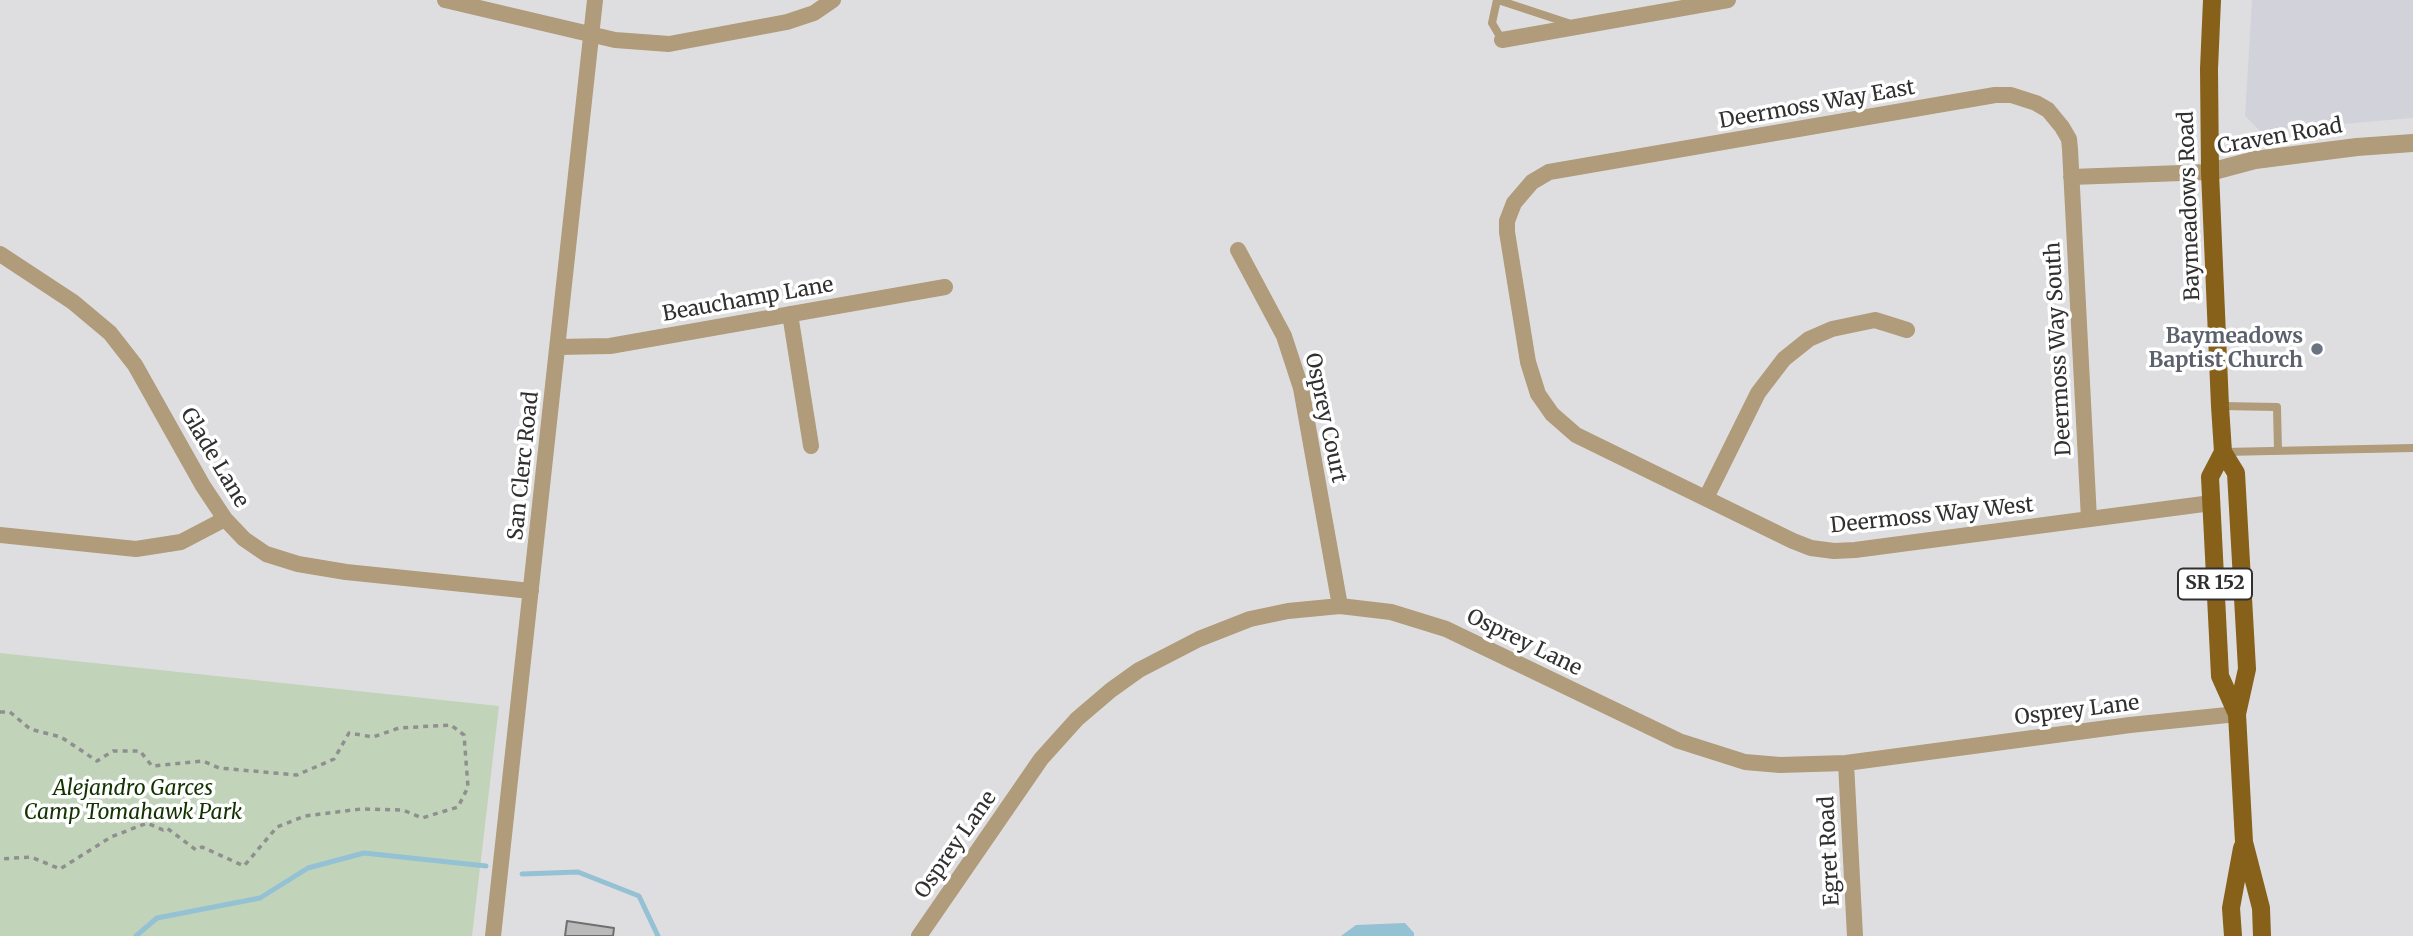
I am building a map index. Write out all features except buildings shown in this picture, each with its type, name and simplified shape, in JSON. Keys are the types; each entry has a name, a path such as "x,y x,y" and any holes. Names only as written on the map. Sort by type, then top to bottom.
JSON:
{"main road":[{"name":"Baymeadows Road","path":"2211,0 2210,172 2220,406 2223,453 2236,473 2247,669 2237,714 2244,842 2261,908 2262,936"},
{"name":"Baymeadows Road","path":"2223,453 2210,477 2220,676 2237,714"},
{"name":"Baymeadows Road","path":"2233,936 2231,908 2244,842"}],"street":[{"path":"445,0 615,40 669,44 787,22 814,13 833,0"},
{"name":"San Clerc Road","path":"493,936 595,0"},
{"path":"1502,40 1691,3 1728,0"},
{"name":"Deermoss Way East","path":"1522,191 1531,182 1549,172 1995,95 2025,98 2054,117 2069,139 2071,177"},
{"name":"Craven Road","path":"2071,177 2210,172 2255,160 2357,147 2413,144"},
{"name":"Deermoss Way South","path":"2071,177 2089,519"},
{"name":"Deermoss Way West","path":"1522,191 1507,221 1507,232 1528,362 1538,394 1552,414 1576,435 1793,541 1811,548 1855,550 2211,503"},
{"name":"Osprey Court","path":"1238,250 1284,336 1301,388 1340,606"},
{"name":"Glade Lane","path":"0,254 92,316 118,342 135,365 203,486 225,519 244,539 266,554 298,564 346,572 531,591"},
{"name":"Beauchamp Lane","path":"558,347 610,346 945,287"},
{"path":"790,314 811,446"},
{"path":"1706,498 1758,393 1784,359 1809,340 1832,329 1875,320 1907,330"},
{"path":"0,535 136,549 181,542 225,519"},
{"name":"Osprey Lane","path":"919,936 1041,759 1077,719 1139,670 1199,639 1250,619 1288,611 1340,606 1391,612 1446,629 1679,741 1745,762 1780,765 1846,763 2130,725 2237,714"},
{"name":"Egret Road","path":"1846,763 1855,936"}],"lane":[{"path":"1502,40 1492,23 1497,0 1579,26"},
{"path":"2220,406 2277,407 2278,451"},
{"path":"2223,453 2413,448"}],"path":[{"path":"0,712 9,712 30,729 61,737 97,761 113,751 140,751 152,766 203,761 219,768 297,775 334,759 349,733 373,737 399,728 451,725 464,736 468,787 458,807 422,818 403,810 361,809 305,816 277,827 244,866 202,847 196,849 167,828 163,830 147,823 111,837 60,869 31,857 0,859"}],"shaded area":[{"path":"2252,0 2413,0 2413,118 2260,131 2245,116"}],"green space":[{"name":"Alejandro Garces Camp Tomahawk Park","path":"0,653 499,706 472,936 0,936"}],"water":[{"path":"1405,923 1414,936 1341,936 1356,925"}],"waterway":[{"path":"136,936 157,918 260,898 308,868 364,853 486,866"},
{"path":"522,874 578,872 639,896 658,936"}],"place":[{"name":"Baymeadows Baptist Church","path":"2317,349"}]}
